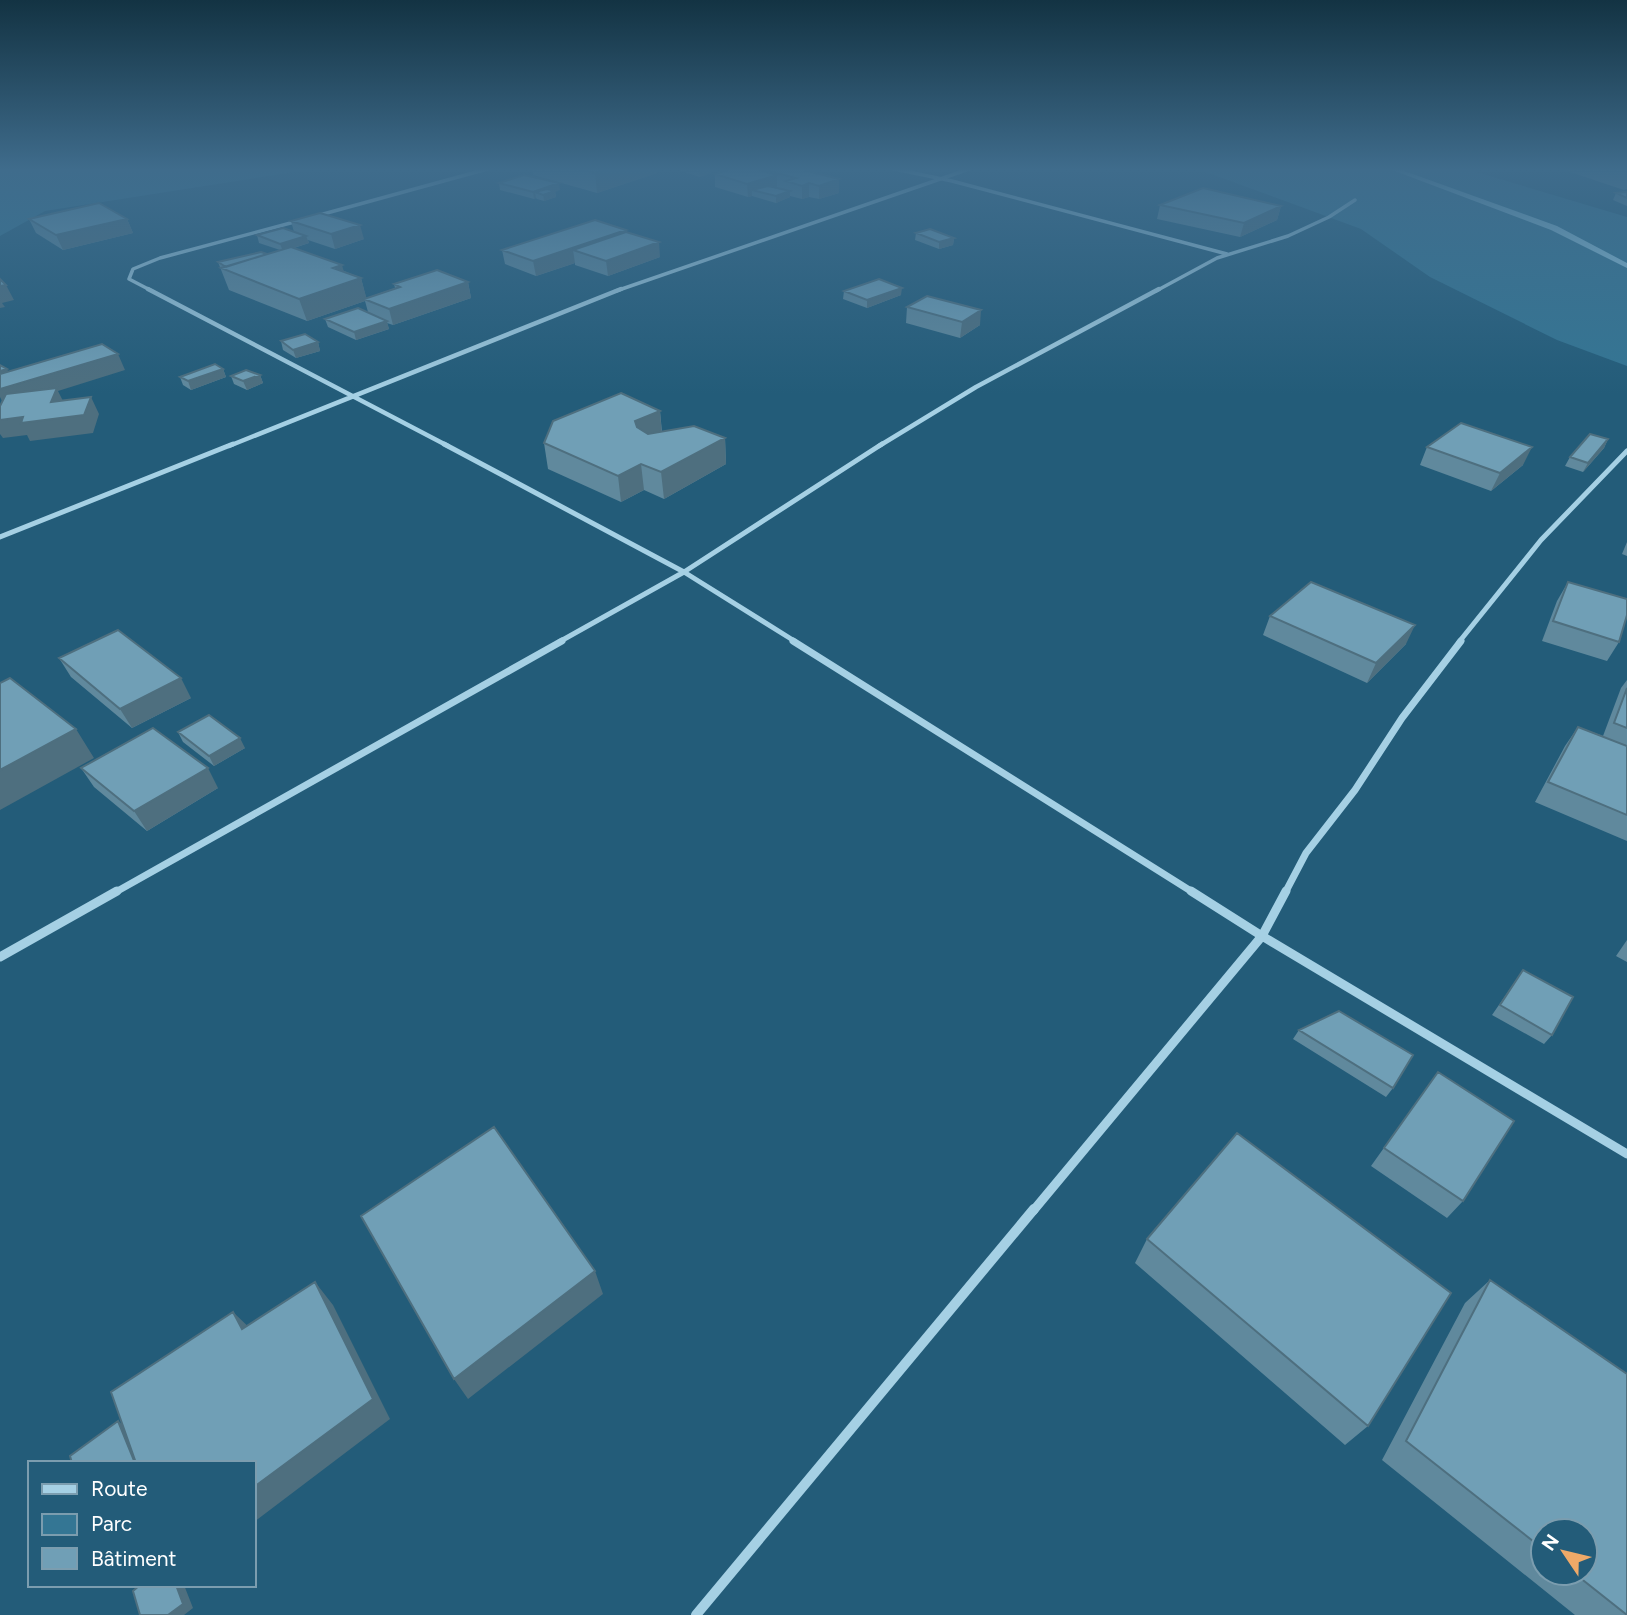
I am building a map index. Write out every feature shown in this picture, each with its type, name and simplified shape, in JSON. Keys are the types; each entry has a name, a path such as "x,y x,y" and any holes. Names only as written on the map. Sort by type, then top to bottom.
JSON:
{"street":[{"path":"214,243 160,258 133,269 129,279 684,572 1262,936 1627,1154"},
{"path":"0,537 615,291 758,243"},
{"path":"1186,243 1227,254"},
{"path":"0,957 684,572 826,478 976,387 1227,254 1263,243"},
{"path":"696,1615 1262,936 1306,853 1355,790 1434,674 1541,540 1627,451"}],"green space":[{"path":"1382,243 1627,243 1627,366 1557,340 1430,277"}],"building":[{"path":"523,243 586,243 533,261 502,250"},
{"path":"593,243 655,243 606,261 573,250"},
{"path":"291,247 342,265 333,268 361,278 299,299 221,268"},
{"path":"261,252 267,254 226,267 218,262"},
{"path":"437,270 468,282 389,309 364,299 400,287 394,284"},
{"path":"879,279 902,288 867,300 844,291"},
{"path":"927,296 981,310 962,322 907,307"},
{"path":"358,308 387,321 354,332 325,319"},
{"path":"305,334 318,342 293,350 281,341"},
{"path":"102,344 118,354 0,389 0,374"},
{"path":"215,364 223,369 188,381 180,377"},
{"path":"246,370 260,375 243,381 231,376"},
{"path":"57,388 51,402 91,397 84,415 21,423 23,417 0,420 0,406 6,394"},
{"path":"621,393 660,411 635,421 637,427 648,434 694,426 725,438 661,472 641,464 618,476 544,443 553,421"},
{"path":"1461,423 1532,447 1500,473 1427,447"},
{"path":"1590,434 1608,439 1588,463 1570,457"},
{"path":"1311,582 1415,625 1376,663 1270,616"},
{"path":"1568,582 1627,599 1627,615 1619,642 1553,621"},
{"path":"118,630 181,678 120,709 59,658"},
{"path":"10,678 76,729 0,770 0,683"},
{"path":"1627,688 1627,728 1614,723"},
{"path":"209,715 240,738 209,756 178,732"},
{"path":"1578,727 1627,746 1627,815 1548,782"},
{"path":"153,728 208,768 134,811 81,768"},
{"path":"1523,970 1573,997 1552,1035 1500,1005"},
{"path":"1339,1011 1413,1055 1393,1088 1299,1030"},
{"path":"1438,1072 1514,1121 1463,1201 1384,1148"},
{"path":"494,1127 595,1271 454,1379 361,1216"},
{"path":"1237,1133 1451,1293 1368,1426 1147,1239"},
{"path":"1490,1280 1627,1374 1627,1615 1592,1587 1599,1587 1599,1517 1529,1517 1529,1538 1406,1441"},
{"path":"315,1282 373,1399 256,1486 256,1461 135,1461 111,1392 233,1312 242,1329"},
{"path":"118,1421 134,1461 71,1461 70,1456"},
{"path":"138,1587 177,1587 183,1604 168,1615 140,1615 133,1591"}],"waterway":[{"path":"1584,243 1627,266"}]}
